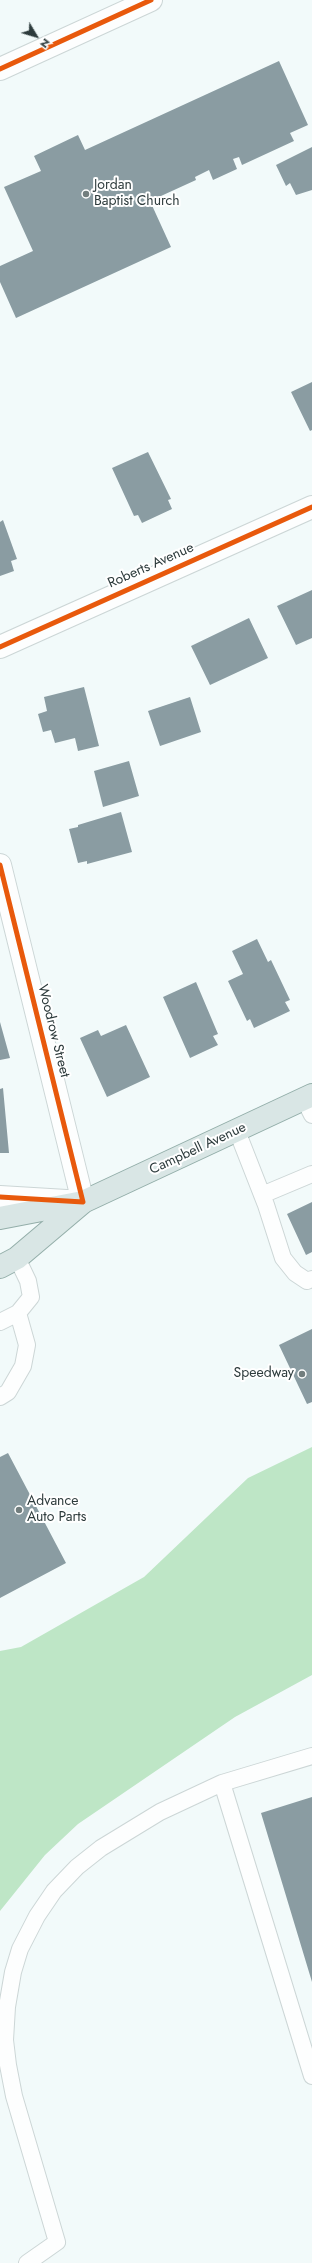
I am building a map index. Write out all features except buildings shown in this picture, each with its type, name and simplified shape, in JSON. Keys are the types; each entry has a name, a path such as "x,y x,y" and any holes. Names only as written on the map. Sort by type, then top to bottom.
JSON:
{"main road":[{"name":"Campbell Avenue","path":"0,1218 83,1202 237,1131 309,1103"},
{"name":"Campbell Avenue","path":"9,1262 83,1202"}],"street":[{"path":"0,70 151,0"},
{"name":"Roberts Avenue","path":"0,647 312,507"},
{"name":"Woodrow Street","path":"0,865 83,1202"},
{"name":"Campbell Avenue","path":"0,1197 83,1202"}],"lane":[{"path":"237,1131 262,1195 283,1258 295,1273 307,1281 312,1279"},
{"path":"262,1195 311,1176"},
{"path":"0,1322 18,1312 31,1297 28,1281 9,1262"},
{"path":"0,1397 8,1392 23,1366 27,1345 18,1312"},
{"path":"27,2263 57,2242 14,2096 5,2040 7,2006 13,1972 20,1949 37,1916 54,1890 77,1867 129,1830 160,1812 222,1783 312,1756"},
{"path":"222,1783 312,2076"}],"green space":[{"path":"312,1447 312,1675 235,1717 78,1824 45,1855 0,1911 0,1651 21,1647 144,1577 248,1478"}],"cycle path":[{"path":"0,69 151,0"},
{"path":"0,647 312,507"},
{"path":"0,865 83,1202 0,1197"}],"place":[{"name":"Jordan Baptist Church","path":"86,194"},
{"name":"Speedway","path":"302,1374"},
{"name":"Advance Auto Parts","path":"19,1510"}]}
